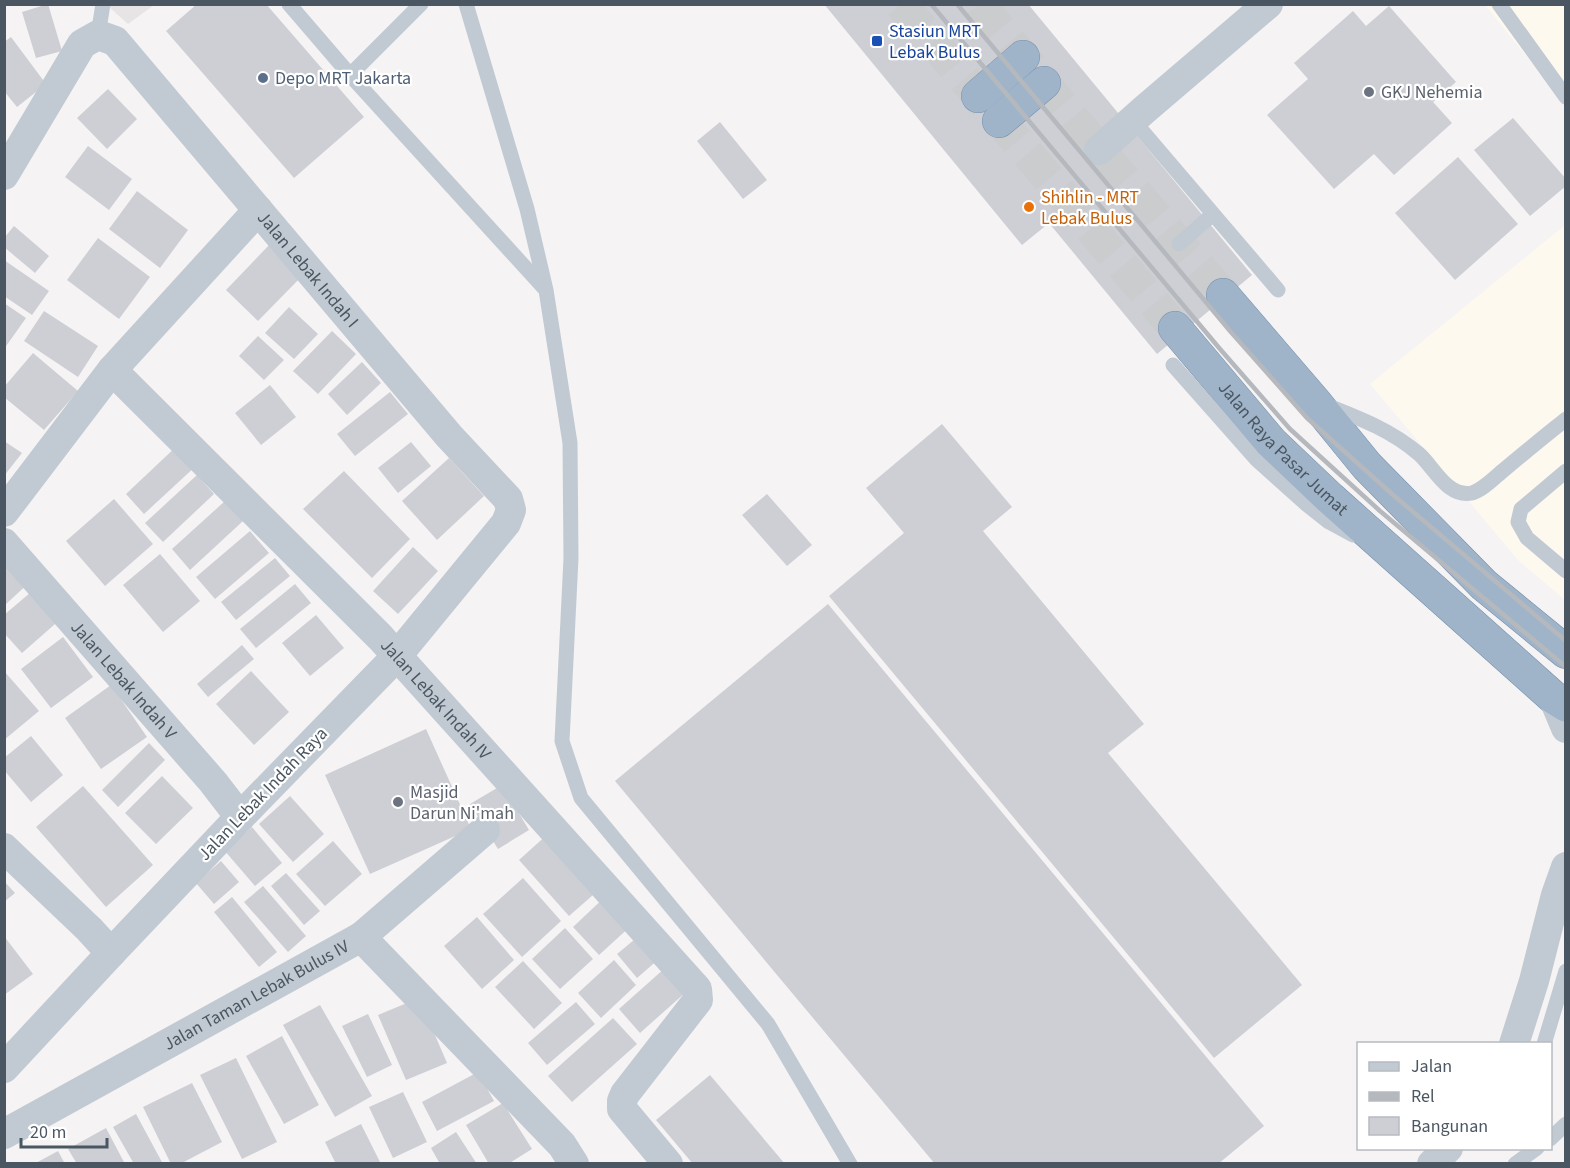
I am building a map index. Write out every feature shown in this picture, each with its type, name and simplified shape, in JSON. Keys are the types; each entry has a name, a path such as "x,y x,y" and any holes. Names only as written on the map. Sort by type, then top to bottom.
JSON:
{"highway":[{"path":"978,96 1023,57"},
{"path":"999,121 1044,83"},
{"name":"Jalan Raya Pasar Jumat","path":"1223,295 1314,400 1367,466 1484,585 1566,652"},
{"name":"Jalan Raya Pasar Jumat","path":"1175,328 1271,442 1330,498 1559,701"},
{"name":"Jalan Raya Pasar Jumat","path":"1335,426 1388,463 1445,522 1512,584 1566,625"},
{"name":"Jalan Raya Pasar Jumat","path":"1401,561 1484,585"}],"street":[{"path":"1099,150 1268,4"},
{"path":"4,174 82,44 98,35"},
{"name":"Jalan Lebak Indah I","path":"98,35 115,41 448,436 508,499 510,510"},
{"path":"4,512 112,370 258,210"},
{"name":"Jalan Lebak Indah IV","path":"112,370 380,637 697,989 698,1000 625,1094 622,1101 622,1109 668,1164"},
{"name":"Jalan Lebak Indah Raya","path":"4,1068 240,817 396,657 506,523 510,510"},
{"name":"Jalan Lebak Indah V","path":"4,543 213,782 240,817"},
{"path":"1559,701 1566,728"},
{"path":"362,937 485,830"},
{"path":"4,848 111,953"},
{"path":"1515,1042 1565,870"},
{"name":"Jalan Taman Lebak Bulus IV","path":"4,1134 362,937 562,1145 568,1162"},
{"path":"1432,1164 1447,1150"}],"lane":[{"path":"98,35 103,4"},
{"path":"290,4 350,75 546,290"},
{"path":"350,75 421,4"},
{"path":"466,4 527,209 546,290 570,443 572,558 562,741 581,798 768,1024 850,1164"},
{"path":"1499,4 1566,97"},
{"path":"1133,120 1278,290"},
{"path":"1179,244 1213,214"},
{"path":"1173,365 1257,460 1305,503 1329,522 1401,561"},
{"path":"1314,400 1366,421 1393,435 1420,455 1439,477 1457,492 1472,493 1487,484 1566,419"},
{"path":"1566,471 1521,509 1518,522 1527,538 1566,571"},
{"path":"1545,1042 1566,971"},
{"path":"1552,1134 1566,1124"},
{"path":"1515,1164 1536,1150"}],"shaded area":[{"path":"108,4 154,5 128,24"},
{"path":"1485,5 1565,5 1565,104"},
{"path":"1565,225 1565,600 1519,561 1370,384"}],"building":[{"path":"48,4 62,51 36,58 22,12"},
{"path":"197,4 266,4 364,117 294,178 166,31"},
{"path":"824,4 1028,4 1252,275 1157,354 1049,223 1022,245"},
{"name":"GKJ Nehemia","path":"1389,6 1456,82 1433,102 1452,123 1394,175 1374,154 1334,189 1267,115 1308,79 1294,63 1353,11 1366,26"},
{"path":"11,37 46,84 17,107 4,91 4,42"},
{"path":"108,89 137,119 107,149 77,118"},
{"path":"1513,118 1566,179 1566,186 1530,216 1474,150"},
{"path":"720,122 767,180 743,199 697,141"},
{"path":"88,146 132,179 109,210 65,177"},
{"path":"1458,157 1518,224 1455,280 1395,213"},
{"path":"137,191 188,230 160,268 109,229"},
{"path":"14,226 49,256 35,273 4,247 4,238"},
{"path":"98,238 150,277 119,319 67,280"},
{"path":"271,243 303,275 258,321 226,290"},
{"path":"4,260 49,291 32,315 4,296"},
{"path":"4,303 26,318 4,349"},
{"path":"289,307 318,334 294,359 265,333"},
{"path":"44,311 98,346 78,377 24,341"},
{"path":"332,331 356,354 318,394 293,371"},
{"path":"258,336 284,360 264,380 239,356"},
{"path":"33,353 78,391 44,430 4,397 4,387"},
{"path":"362,362 381,383 347,415 328,394"},
{"path":"270,385 296,417 261,445 235,413"},
{"path":"390,392 408,414 355,456 337,434"},
{"path":"942,424 1012,507 983,531 1144,724 1108,753 1302,985 1214,1058 829,596 904,533 866,488"},
{"path":"4,441 22,453 4,476"},
{"path":"411,442 431,466 398,493 378,468"},
{"path":"179,444 198,464 144,514 126,494"},
{"path":"449,458 484,496 437,540 402,501"},
{"path":"344,471 410,539 372,578 303,509"},
{"path":"197,475 214,494 163,542 145,523"},
{"path":"767,494 812,545 787,566 742,515"},
{"path":"114,499 153,544 105,586 66,541"},
{"path":"225,501 243,521 190,570 172,549"},
{"path":"250,531 269,553 215,599 196,577"},
{"path":"413,547 438,571 398,614 373,591"},
{"path":"160,554 200,601 163,632 123,585"},
{"path":"275,558 290,576 236,620 221,602"},
{"path":"5,565 32,580 5,605"},
{"path":"295,584 311,603 256,648 240,629"},
{"path":"37,587 63,617 22,653 4,633 4,615"},
{"path":"828,604 1264,1126 1218,1164 935,1164 615,781"},
{"path":"316,615 344,648 310,676 282,643"},
{"path":"63,637 93,677 51,708 21,669"},
{"path":"242,645 254,659 208,697 197,684"},
{"path":"4,671 39,711 4,740"},
{"path":"251,671 289,712 254,745 216,704"},
{"path":"111,685 147,737 101,769 65,718"},
{"name":"Masjid Darun Ni'mah","path":"426,729 471,829 370,874 325,775"},
{"path":"31,736 63,775 31,802 4,770 4,758"},
{"path":"149,743 165,760 118,807 102,790"},
{"path":"162,776 193,808 156,844 125,813"},
{"path":"502,785 529,830 498,849 470,804"},
{"path":"83,786 153,865 106,907 36,827"},
{"path":"290,796 324,834 293,862 259,824"},
{"path":"252,827 282,863 255,886 224,850"},
{"path":"550,832 601,888 569,916 519,860"},
{"path":"333,841 362,874 325,906 296,874"},
{"path":"221,861 239,882 214,904 196,883"},
{"path":"286,873 320,911 304,925 271,886"},
{"path":"523,878 561,921 522,957 483,914"},
{"path":"4,881 15,893 4,902"},
{"path":"263,886 306,936 288,952 244,902"},
{"path":"607,895 633,924 599,955 573,927"},
{"path":"232,897 277,952 259,967 214,912"},
{"path":"477,917 514,960 482,989 444,946"},
{"path":"565,928 593,959 560,989 532,959"},
{"path":"640,935 660,958 637,978 617,954"},
{"path":"4,936 33,974 4,995"},
{"path":"614,960 636,985 601,1018 578,993"},
{"path":"523,961 562,1003 534,1029 495,987"},
{"path":"665,968 686,992 640,1033 619,1009"},
{"path":"419,998 447,1063 406,1080 378,1015"},
{"path":"576,1002 595,1024 547,1065 528,1043"},
{"path":"320,1005 372,1096 335,1117 283,1025"},
{"path":"368,1014 392,1065 367,1077 342,1026"},
{"path":"613,1018 637,1044 572,1102 548,1076"},
{"path":"282,1036 319,1105 284,1124 246,1056"},
{"path":"236,1058 277,1142 242,1159 200,1075"},
{"path":"478,1072 494,1101 437,1131 422,1102"},
{"path":"710,1075 785,1164 693,1164 656,1120"},
{"path":"192,1083 222,1142 180,1164 171,1164 143,1107"},
{"path":"403,1092 427,1142 393,1158 369,1107"},
{"path":"503,1103 532,1149 508,1164 489,1164 466,1125"},
{"path":"136,1114 163,1164 134,1164 113,1127"},
{"path":"361,1124 381,1164 336,1164 325,1142"},
{"path":"106,1128 125,1164 77,1164 68,1149"},
{"path":"456,1132 477,1164 440,1164 431,1148"},
{"path":"58,1151 65,1164 34,1164"}],"tunnel":[{"path":"901,4 1175,328"},
{"path":"979,4 1099,150 1223,295"}],"railway":[{"path":"931,4 1220,349 1290,429 1380,511 1566,667"},
{"path":"957,4 1230,331 1307,418 1392,494 1566,641"}],"place":[{"name":"Stasiun MRT Lebak Bulus","path":"877,41"},
{"name":"Depo MRT Jakarta","path":"263,78"},
{"name":"GKJ Nehemia","path":"1369,92"},
{"name":"Shihlin - MRT Lebak Bulus","path":"1029,207"},
{"name":"Masjid Darun Ni'mah","path":"398,802"}]}
